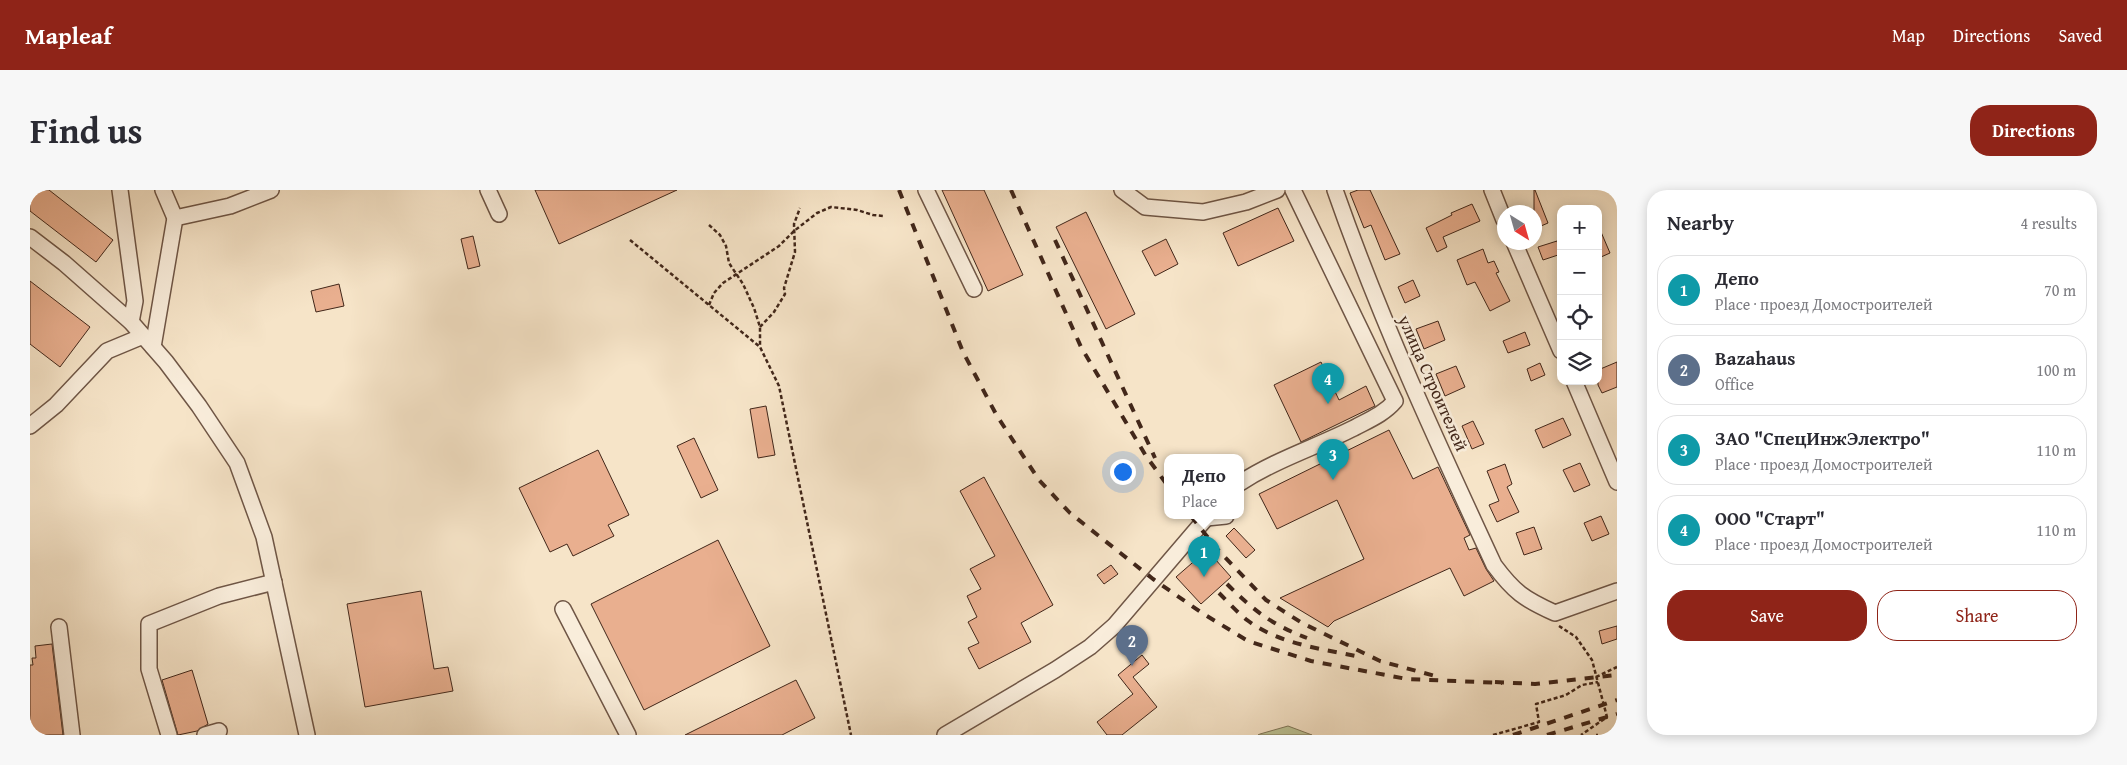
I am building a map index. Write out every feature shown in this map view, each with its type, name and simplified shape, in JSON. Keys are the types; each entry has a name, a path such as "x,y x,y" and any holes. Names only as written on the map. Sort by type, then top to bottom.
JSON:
{"street":[{"path":"120,190 135,301 130,322"},
{"path":"153,348 175,218 163,190"},
{"path":"175,218 230,206 271,190"},
{"path":"488,190 499,214"},
{"path":"926,190 974,289"},
{"path":"1122,190 1145,207 1203,212 1246,202 1277,190"},
{"path":"1244,481 1261,470 1337,437 1386,412 1395,401 1293,190"},
{"name":"улица Строителей","path":"1335,190 1358,256 1416,396 1494,566 1508,584 1528,601 1555,613 1617,592"},
{"path":"1492,190 1498,205"},
{"path":"30,237 64,263 143,336 199,406 236,463 264,537 307,735"},
{"path":"1517,250 1557,342"},
{"path":"30,426 56,405 107,351 143,336"},
{"path":"1576,385 1617,482"},
{"path":"945,735 1055,670 1090,647 1114,626 1174,548 1204,519"},
{"path":"169,735 149,669 149,624 218,596 274,582"},
{"path":"563,609 628,735"},
{"path":"59,627 72,735"}],"path":[{"path":"709,304 714,293 723,283 737,276 779,246 817,213 831,207 884,216"},
{"path":"760,327 774,312 786,294 784,288 795,252 794,231 800,208"},
{"path":"709,225 720,235 726,246 729,263 754,308 760,327 760,347"},
{"path":"630,240 760,347 779,386 851,735"},
{"path":"1557,625 1576,637 1592,660 1607,716 1581,735"},
{"path":"1596,677 1617,667"},
{"path":"1493,735 1539,722 1536,704 1566,695 1582,686 1598,682"}],"green space":[{"path":"1288,726 1312,735 1258,735 1260,734"}],"building":[{"path":"30,190 49,190 113,240 96,262 30,211"},
{"path":"535,190 677,190 559,244"},
{"path":"942,190 984,190 1023,275 988,291"},
{"path":"1358,190 1370,190 1400,254 1385,260 1371,225 1364,228 1350,193"},
{"path":"1535,190 1541,205 1534,205"},
{"path":"1472,204 1480,221 1443,237 1447,247 1437,252 1426,228 1452,215 1451,213"},
{"path":"1278,208 1294,241 1238,266 1223,233"},
{"path":"1542,208 1548,223 1542,226"},
{"path":"1086,212 1135,314 1106,329 1056,227"},
{"path":"1602,234 1610,253 1602,257"},
{"path":"473,236 480,266 468,269 461,239"},
{"path":"1166,239 1178,264 1155,276 1142,251"},
{"path":"1557,241 1557,255 1543,260 1539,250 1542,250 1542,246"},
{"path":"1483,249 1488,263 1494,261 1499,272 1496,273 1510,301 1490,311 1475,282 1467,285 1457,260"},
{"path":"1413,280 1420,296 1405,303 1398,287"},
{"path":"30,281 90,327 60,367 30,344"},
{"path":"339,284 344,306 316,312 311,291"},
{"path":"1438,321 1445,340 1424,349 1416,329"},
{"path":"1525,332 1530,345 1508,353 1503,341"},
{"path":"1321,362 1339,400 1366,386 1375,406 1301,442 1274,385"},
{"path":"1617,362 1617,387 1602,393 1598,385 1602,385 1602,368"},
{"path":"1540,363 1545,375 1531,381 1527,369"},
{"path":"1456,366 1465,387 1445,396 1436,374"},
{"path":"766,406 775,455 758,458 750,409"},
{"path":"1563,418 1571,435 1543,448 1535,430"},
{"path":"1473,421 1484,444 1472,449 1462,426"},
{"path":"1389,430 1413,479 1438,467 1470,535 1464,538 1469,550 1476,548 1494,581 1464,596 1450,568 1334,621 1328,627 1280,598 1364,559 1337,500 1277,529 1259,494"},
{"path":"694,438 718,490 701,498 677,446"},
{"path":"598,450 629,515 608,525 614,536 573,556 567,544 550,552 519,488"},
{"path":"1580,463 1590,485 1574,492 1563,470"},
{"path":"1505,464 1512,484 1507,487 1519,512 1497,522 1489,505 1499,501 1487,471"},
{"path":"984,477 1053,605 1021,623 1031,642 979,669 968,648 979,643 968,622 977,617 967,596 981,589 970,569 995,556 960,491"},
{"path":"1601,516 1609,534 1592,541 1584,523"},
{"path":"1534,527 1542,549 1524,555 1516,533"},
{"path":"1234,528 1255,550 1246,558 1226,536"},
{"path":"718,540 770,646 644,710 591,604"},
{"path":"1207,550 1231,577 1201,604 1176,577"},
{"path":"1111,565 1118,574 1104,584 1097,575"},
{"path":"421,591 434,669 448,667 453,691 365,707 347,604"},
{"path":"1617,626 1617,639 1602,644 1599,631"},
{"path":"52,644 63,735 30,735 30,665 33,665 32,658 36,658 35,646"},
{"path":"1142,655 1149,664 1133,677 1157,707 1122,735 1107,735 1097,722 1133,694 1118,675"},
{"path":"192,670 208,724 197,731 178,735 162,680"},
{"path":"796,680 815,718 782,735 685,735"}],"railway":[{"path":"899,190 963,352 997,416 1039,480 1070,513 1153,579 1202,613 1248,641 1311,661 1407,679 1502,683"},
{"path":"1011,190 1081,347 1146,456 1164,481"},
{"path":"1055,240 1155,458"},
{"path":"1193,519 1217,549 1266,600 1302,623 1380,661 1435,676"},
{"path":"1227,584 1264,616 1283,628 1307,638"},
{"path":"1219,593 1247,620 1273,635 1316,648 1360,657"},
{"path":"1495,682 1535,684 1617,675"},
{"path":"1513,735 1617,700"},
{"path":"1547,735 1617,714"}],"place":[{"name":"ООО \"Старт\"","path":"1328,404"},
{"name":"ЗАО \"СпецИнжЭлектро\"","path":"1333,480"},
{"name":"Депо","path":"1204,577"},
{"name":"Bazahaus","path":"1132,666"}]}
